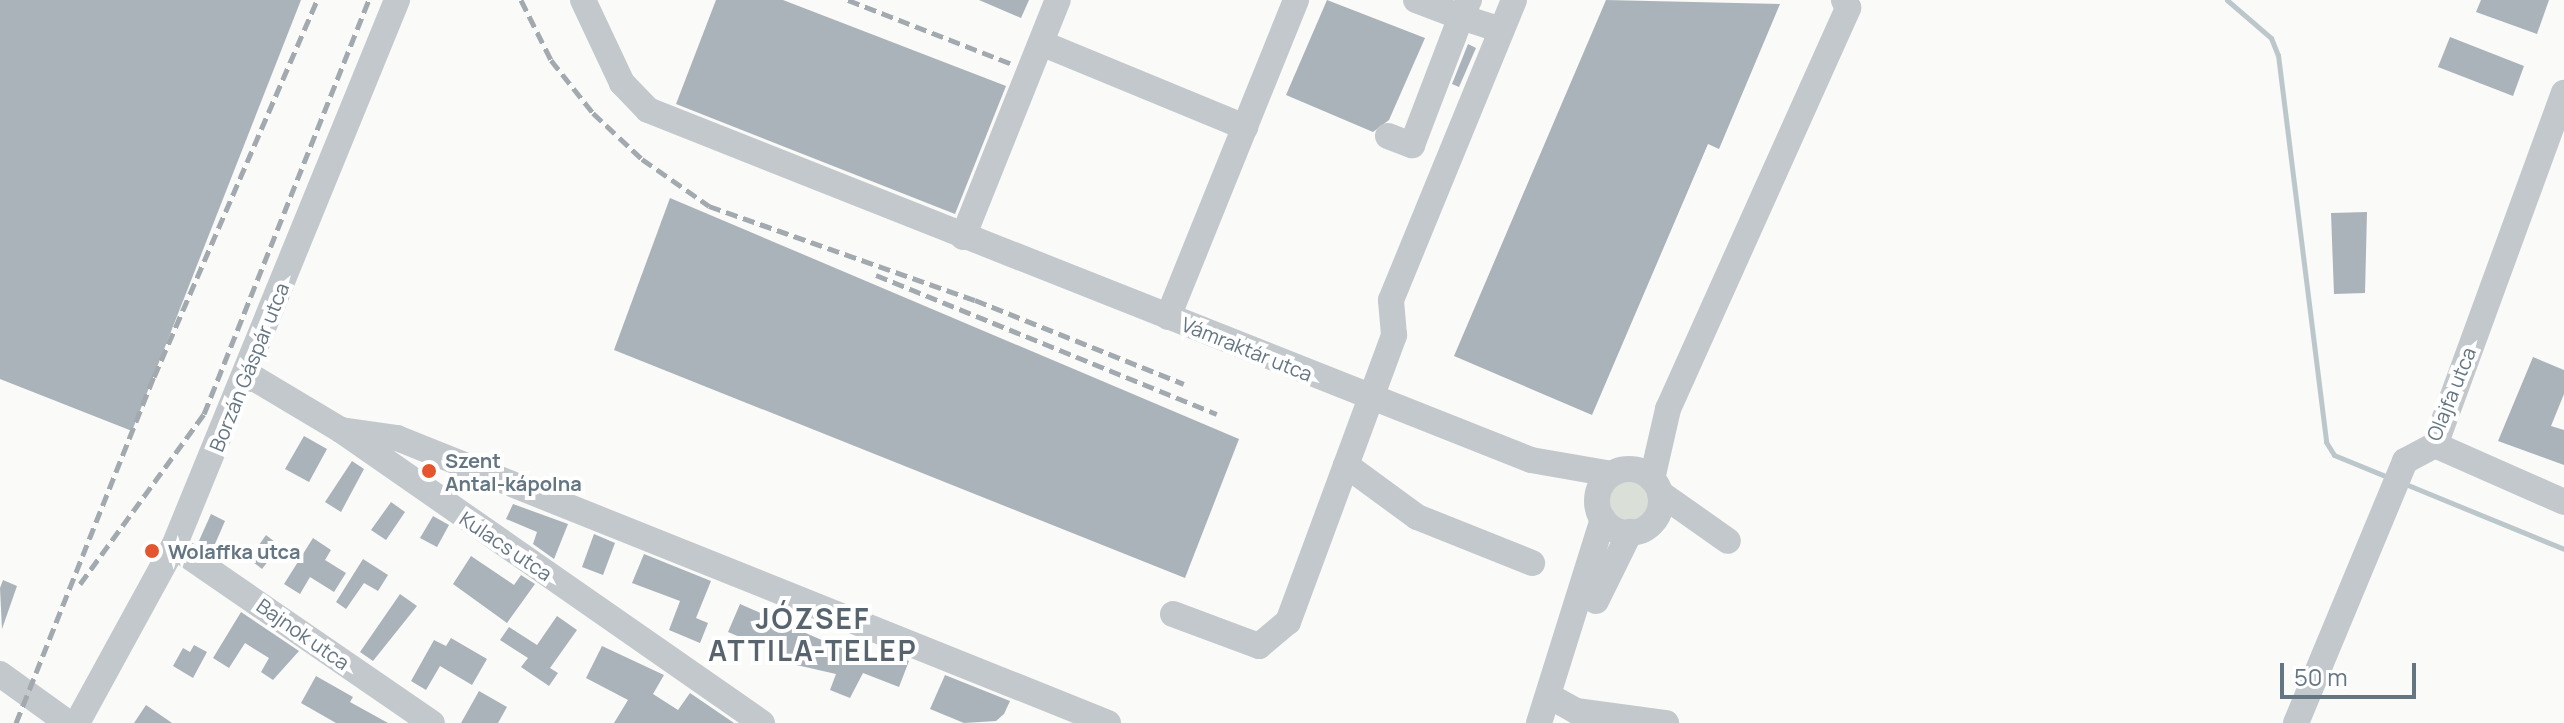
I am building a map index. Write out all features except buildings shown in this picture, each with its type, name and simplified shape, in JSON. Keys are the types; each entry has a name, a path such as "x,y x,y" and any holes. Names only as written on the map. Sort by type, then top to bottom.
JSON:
{"street":[{"name":"Borzán Gáspár utca","path":"77,723 174,546 247,374 397,0"},
{"name":"Vámraktár utca","path":"583,0 622,83 648,110 1531,460 1587,494 1601,515"},
{"path":"963,237 1058,0"},
{"path":"1168,317 1296,0"},
{"path":"1416,0 1465,9 1501,30"},
{"path":"1173,614 1238,643 1259,646 1276,637 1288,622 1394,335 1391,300 1514,0"},
{"path":"1539,723 1601,515 1602,484 1617,472 1668,409 1848,8 1844,0"},
{"path":"1388,136 1412,145 1465,9"},
{"path":"1041,43 1245,127"},
{"name":"Olajfa utca","path":"2296,723 2405,461 2435,445 2564,93"},
{"name":"Kulacs utca","path":"247,374 341,430 762,723"},
{"path":"1539,723 1640,529 1660,508 1656,486 1668,409"},
{"path":"341,430 397,438 1108,723"},
{"path":"2435,445 2564,502"},
{"name":"Vámraktár utca","path":"1531,460 1617,472"},
{"path":"1346,465 1417,517 1532,563"},
{"path":"1601,515 1640,529 1728,541 1656,486 1617,472"},
{"name":"Bajnok utca","path":"174,546 432,723"},
{"path":"0,674 68,723"},
{"path":"1551,697 1576,711 1666,723"}],"shaded area":[{"path":"1629,479 1644,486 1651,501 1644,516 1629,523 1614,516 1607,501 1614,486"}],"waterway":[{"path":"2227,0 2271,38 2278,55 2326,442 2334,455 2390,478"},
{"path":"2403,483 2564,549"}],"railway":[{"path":"16,723 154,377 317,0"},
{"path":"80,584 204,414 369,0"},
{"path":"521,0 551,60 593,113 642,159 709,206 975,300 1184,384"},
{"path":"848,0 1010,63"},
{"path":"876,275 1217,414"}],"place":[{"name":"Szent Antal-kápolna","path":"429,471"},
{"name":"Wolaffka utca","path":"152,551"}],"district":[{"name":"JÓZSEF ATTILA-TELEP","path":"813,634"}]}
